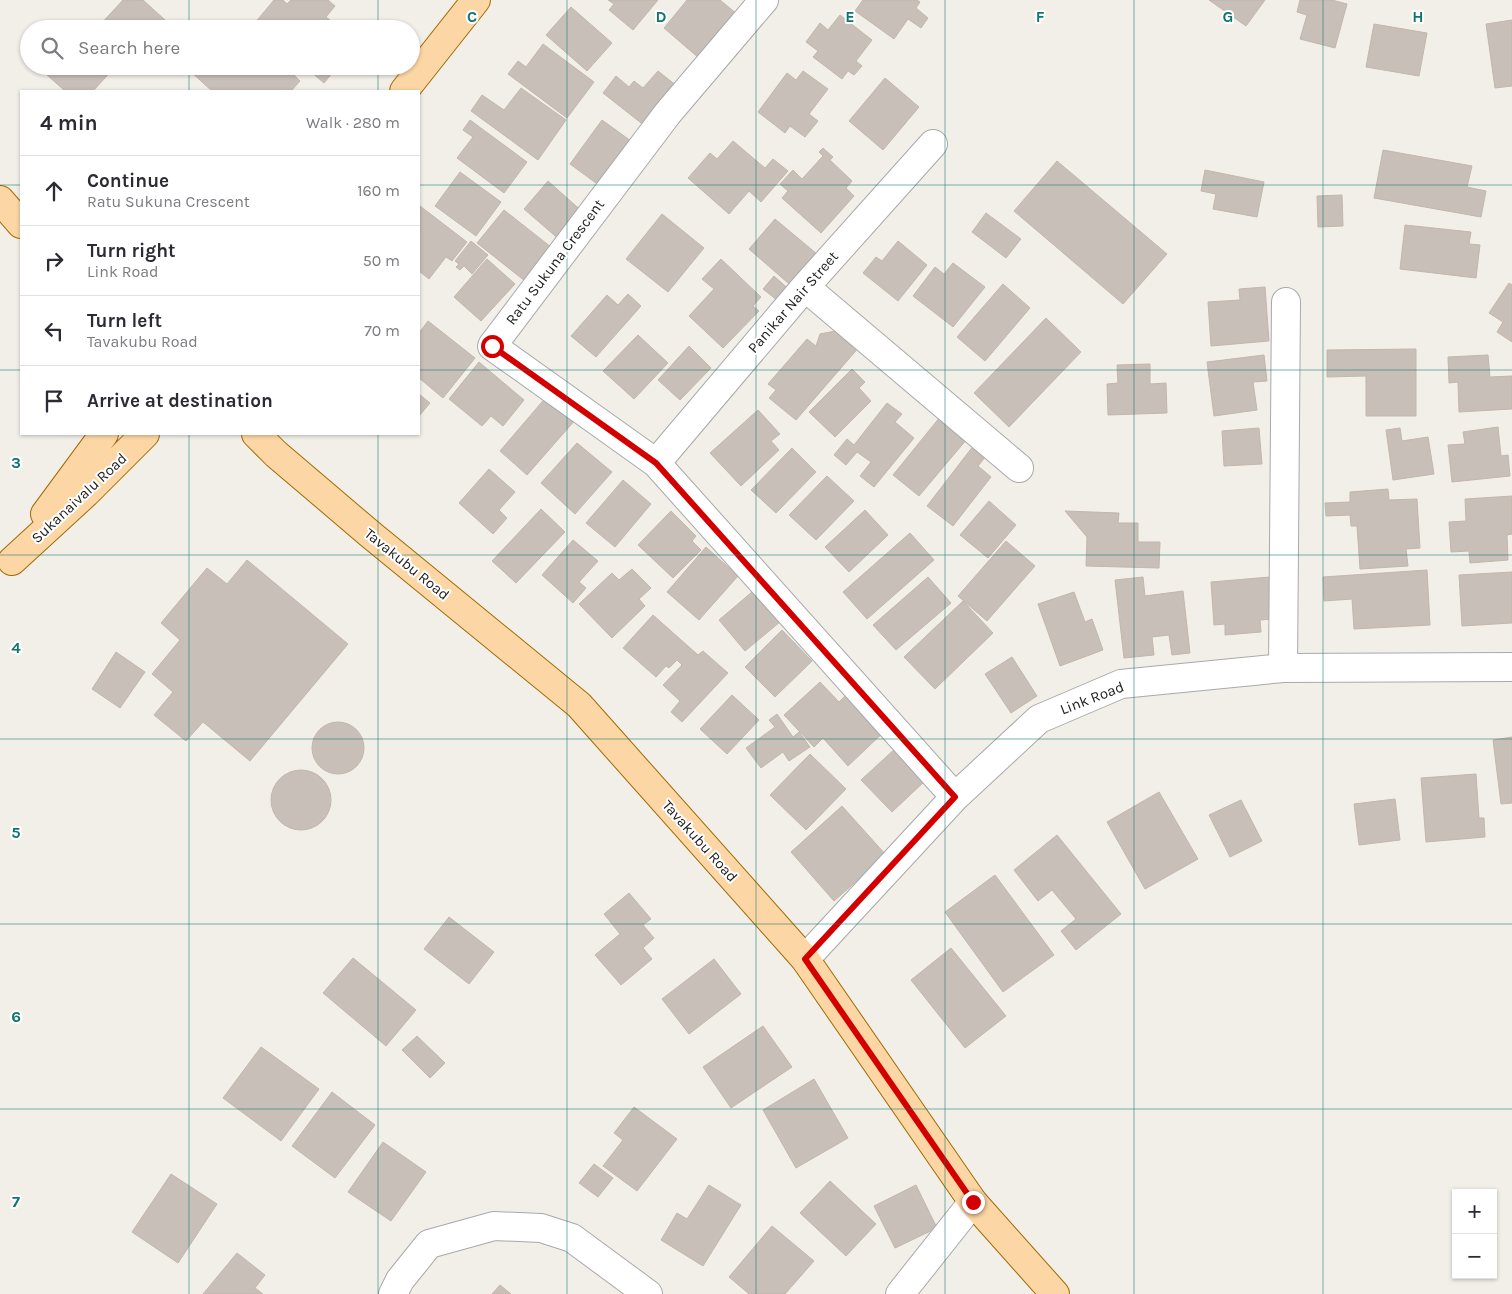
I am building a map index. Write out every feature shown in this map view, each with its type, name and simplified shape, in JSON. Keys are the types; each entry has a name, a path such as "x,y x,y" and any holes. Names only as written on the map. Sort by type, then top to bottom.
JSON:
{"main road":[{"path":"420,71 476,0"},
{"path":"405,90 417,75"},
{"path":"0,200 20,223"},
{"name":"Sukanaivalu Road","path":"6,568 103,435"},
{"name":"Sukanaivalu Road","path":"6,568 86,493 144,435"},
{"name":"Tavakubu Road","path":"240,435 276,454"},
{"name":"Tavakubu Road","path":"257,435 276,454 370,534 579,705 805,959 973,1202 1055,1294"}],"street":[{"name":"Ratu Sukuna Crescent","path":"764,0 668,113 492,346 656,463 955,797"},
{"name":"Panikar Nair Street","path":"656,463 805,287 933,144"},
{"path":"805,287 1019,468"},
{"path":"1283,668 1286,302"},
{"name":"Link Road","path":"805,959 955,797 1039,719 1120,684 1283,668 1512,668"},
{"path":"900,1294 973,1202"},
{"path":"393,1294 400,1280 429,1244 494,1226 541,1228 572,1238 648,1294"}],"building":[{"path":"123,0 143,0 165,20 104,20"},
{"path":"274,0 283,0 287,4 291,0 328,0 335,6 326,17 330,20 257,20"},
{"path":"608,0 658,0 633,30 609,10 614,4"},
{"path":"687,0 720,0 737,14 700,59 664,28"},
{"path":"863,0 917,0 920,2 916,8 928,18 921,28 908,19 894,39 855,11"},
{"path":"1209,0 1265,0 1246,26"},
{"path":"1300,0 1332,0 1347,4 1335,48 1300,39 1307,15 1297,12"},
{"path":"571,7 612,43 587,71 546,35"},
{"path":"840,15 872,40 856,61 862,66 854,75 848,71 842,79 813,57 818,51 806,42 820,23 828,30"},
{"path":"1512,20 1512,86 1495,88 1486,24"},
{"path":"1374,24 1427,33 1419,76 1366,67"},
{"path":"543,44 594,82 567,118 508,74 518,61 526,67"},
{"path":"658,71 682,90 650,130 603,93 616,76 629,87 634,81 643,88"},
{"path":"803,71 828,89 809,114 818,121 805,137 790,126 785,133 758,112 787,73 796,80"},
{"path":"47,75 108,75 94,90 64,90"},
{"path":"194,75 294,75 300,81 292,90 211,90"},
{"path":"315,75 331,75 324,83"},
{"path":"885,78 919,107 883,150 849,121"},
{"path":"521,88 566,120 538,160 471,111 482,95 504,110"},
{"path":"470,120 527,162 504,193 457,158 473,137 463,130"},
{"path":"602,120 631,141 600,186 570,164"},
{"path":"733,141 765,168 773,159 788,171 761,202 749,191 729,214 688,178 710,153 717,159"},
{"path":"823,148 833,157 830,160 852,181 846,188 854,196 821,233 782,198 788,191 780,184 793,170 802,179 823,156 819,152"},
{"path":"1383,150 1472,166 1467,187 1486,191 1481,217 1374,198"},
{"path":"1057,161 1167,254 1123,304 1014,211"},
{"path":"1205,170 1264,182 1257,217 1213,209 1216,194 1201,191"},
{"path":"460,172 501,202 476,236 435,206"},
{"path":"548,181 585,214 561,241 524,209"},
{"path":"1342,195 1343,226 1318,227 1317,196"},
{"path":"420,206 467,242 452,261 446,257 429,279 420,272"},
{"path":"504,210 556,251 530,285 477,243"},
{"path":"986,213 1021,239 1006,258 972,232"},
{"path":"662,214 704,248 668,292 626,259"},
{"path":"775,219 823,259 796,290 749,249"},
{"path":"1405,225 1471,232 1469,244 1480,245 1476,278 1400,269"},
{"path":"471,241 488,255 472,274 464,266 460,270 456,267 459,264 455,261"},
{"path":"898,241 927,265 898,301 863,273 876,257 882,261"},
{"path":"487,259 515,284 481,321 454,297"},
{"path":"721,259 761,297 753,306 759,311 723,348 689,316 714,289 702,279"},
{"path":"953,263 985,287 953,327 913,296 935,267 944,274"},
{"path":"774,276 792,292 782,304 763,289"},
{"path":"1509,283 1512,285 1512,342 1497,332 1503,322 1489,313"},
{"path":"1003,284 1030,308 985,361 957,337"},
{"path":"1265,287 1269,341 1211,346 1208,302 1240,300 1239,289"},
{"path":"628,294 641,306 596,357 571,336 607,295 618,305"},
{"path":"1046,318 1081,352 1009,427 974,393"},
{"path":"428,321 475,358 443,398 420,379 420,332"},
{"path":"841,330 860,346 796,420 769,398 776,390 768,384 807,339 816,346 820,334"},
{"path":"638,335 668,363 634,399 603,371"},
{"path":"689,346 711,368 680,400 658,380"},
{"path":"1416,349 1416,416 1366,416 1366,376 1327,377 1327,350"},
{"path":"1264,355 1267,381 1253,382 1257,410 1214,416 1207,362"},
{"path":"1488,355 1490,377 1512,376 1512,409 1459,412 1458,382 1449,383 1448,357"},
{"path":"479,362 524,400 503,426 491,416 482,426 449,399"},
{"path":"1150,364 1150,384 1166,383 1167,413 1108,415 1107,384 1118,383 1117,365"},
{"path":"852,369 865,382 859,388 871,401 835,437 809,412"},
{"path":"420,395 430,403 420,415"},
{"path":"547,396 576,419 527,475 500,451"},
{"path":"887,403 902,414 895,422 914,438 874,487 860,476 871,462 857,452 846,465 834,455 847,439 854,445"},
{"path":"758,410 780,434 771,441 779,450 741,486 710,453"},
{"path":"940,417 967,439 919,496 893,475"},
{"path":"1498,427 1501,456 1508,455 1510,476 1452,482 1448,445 1465,444 1463,432"},
{"path":"1259,428 1262,464 1224,466 1222,431"},
{"path":"1400,428 1402,441 1428,437 1434,474 1393,480 1386,430"},
{"path":"577,443 612,472 575,514 541,483"},
{"path":"974,445 987,455 978,466 991,477 953,526 927,506"},
{"path":"792,448 816,472 776,513 751,490"},
{"path":"489,469 515,492 499,510 507,518 493,534 459,503"},
{"path":"827,476 854,501 816,540 789,515"},
{"path":"623,480 651,504 615,547 586,523"},
{"path":"1388,489 1389,500 1417,499 1420,548 1406,549 1408,566 1360,569 1357,526 1351,526 1350,515 1326,516 1325,503 1350,502 1350,492"},
{"path":"1512,496 1512,534 1507,535 1508,560 1470,563 1469,551 1451,552 1449,522 1466,521 1465,499"},
{"path":"989,501 1016,525 988,558 960,535"},
{"path":"541,509 565,532 516,583 492,561"},
{"path":"865,510 888,535 849,572 825,547"},
{"path":"671,511 696,536 692,541 701,550 673,578 638,545"},
{"path":"1065,511 1119,513 1118,523 1138,523 1138,542 1160,542 1159,568 1086,566 1087,537"},
{"path":"910,533 934,560 867,619 843,592"},
{"path":"573,540 598,561 579,582 586,588 573,603 542,575"},
{"path":"1006,541 1035,566 987,621 958,596"},
{"path":"706,547 738,576 699,620 667,592"},
{"path":"247,560 348,644 250,761 203,722 186,741 154,715 173,692 152,674 180,640 161,623 207,568 227,584"},
{"path":"632,569 651,588 639,599 645,606 612,638 579,604 612,573 619,580"},
{"path":"1427,570 1430,625 1354,629 1352,599 1324,601 1323,577"},
{"path":"1512,572 1512,623 1462,626 1459,575"},
{"path":"928,577 951,603 896,650 873,625"},
{"path":"1143,577 1145,596 1183,591 1190,653 1172,655 1169,635 1152,637 1154,655 1124,658 1115,580"},
{"path":"1270,577 1273,619 1260,620 1261,632 1225,635 1225,624 1214,625 1211,582"},
{"path":"759,586 786,617 745,651 719,620"},
{"path":"1074,592 1085,622 1092,619 1103,650 1060,666 1038,604"},
{"path":"963,601 993,633 935,689 904,657"},
{"path":"653,615 698,655 703,651 728,673 682,722 671,712 680,701 663,685 682,665 677,660 669,668 666,666 656,677 623,648"},
{"path":"782,630 812,661 775,697 745,667"},
{"path":"116,652 145,672 120,708 92,689"},
{"path":"1012,657 1037,696 1011,713 985,674"},
{"path":"820,682 839,702 852,689 888,728 848,766 823,738 814,747 784,715"},
{"path":"732,695 759,720 727,754 700,729"},
{"path":"777,714 793,737 799,732 810,747 789,761 783,752 761,768 746,748 775,727 769,720"},
{"path":"333,722 343,722 352,726 360,734 364,748 360,762 352,770 343,774 333,774 324,770 316,762 312,753 312,743 316,734 324,726"},
{"path":"1512,737 1512,803 1501,804 1493,740"},
{"path":"897,747 927,779 892,812 861,780"},
{"path":"810,754 846,789 806,830 770,795"},
{"path":"301,770 317,775 322,779 326,784 331,800 326,816 322,821 317,825 301,830 285,825 280,821 276,816 271,800 276,784 280,779 285,775"},
{"path":"1476,774 1479,818 1484,818 1485,837 1426,842 1421,778"},
{"path":"1159,792 1198,859 1145,889 1107,822"},
{"path":"1395,799 1400,840 1359,845 1354,804"},
{"path":"1241,800 1262,841 1230,857 1209,815"},
{"path":"842,806 886,855 834,901 791,852"},
{"path":"1057,835 1121,914 1076,950 1061,931 1076,919 1052,890 1038,901 1014,870"},
{"path":"995,875 1054,955 1003,992 945,912"},
{"path":"629,893 651,919 643,925 654,938 643,948 652,959 621,985 595,955 620,934 604,914"},
{"path":"449,917 494,952 469,984 424,949"},
{"path":"951,948 1006,1016 965,1048 911,980"},
{"path":"353,958 416,1010 386,1046 323,993"},
{"path":"714,959 741,994 689,1034 662,999"},
{"path":"763,1026 792,1067 731,1108 703,1067"},
{"path":"417,1036 445,1063 430,1078 402,1050"},
{"path":"261,1047 319,1089 281,1141 223,1098"},
{"path":"814,1079 848,1138 796,1168 763,1110"},
{"path":"332,1092 375,1125 335,1178 292,1146"},
{"path":"634,1107 677,1139 637,1191 603,1166 623,1140 614,1133"},
{"path":"383,1142 426,1172 391,1221 348,1192"},
{"path":"594,1164 613,1178 598,1197 579,1183"},
{"path":"171,1174 217,1204 178,1263 132,1232"},
{"path":"830,1181 876,1224 846,1256 800,1213"},
{"path":"709,1185 741,1205 703,1266 661,1240 677,1213 687,1219"},
{"path":"916,1185 937,1228 895,1248 874,1206"},
{"path":"772,1226 814,1261 785,1294 749,1294 729,1277"},
{"path":"237,1253 265,1275 255,1288 263,1294 203,1294"},
{"path":"500,1285 511,1294 492,1294"}],"route":[{"path":"492,346 656,463 955,797 805,959 973,1202"}]}
